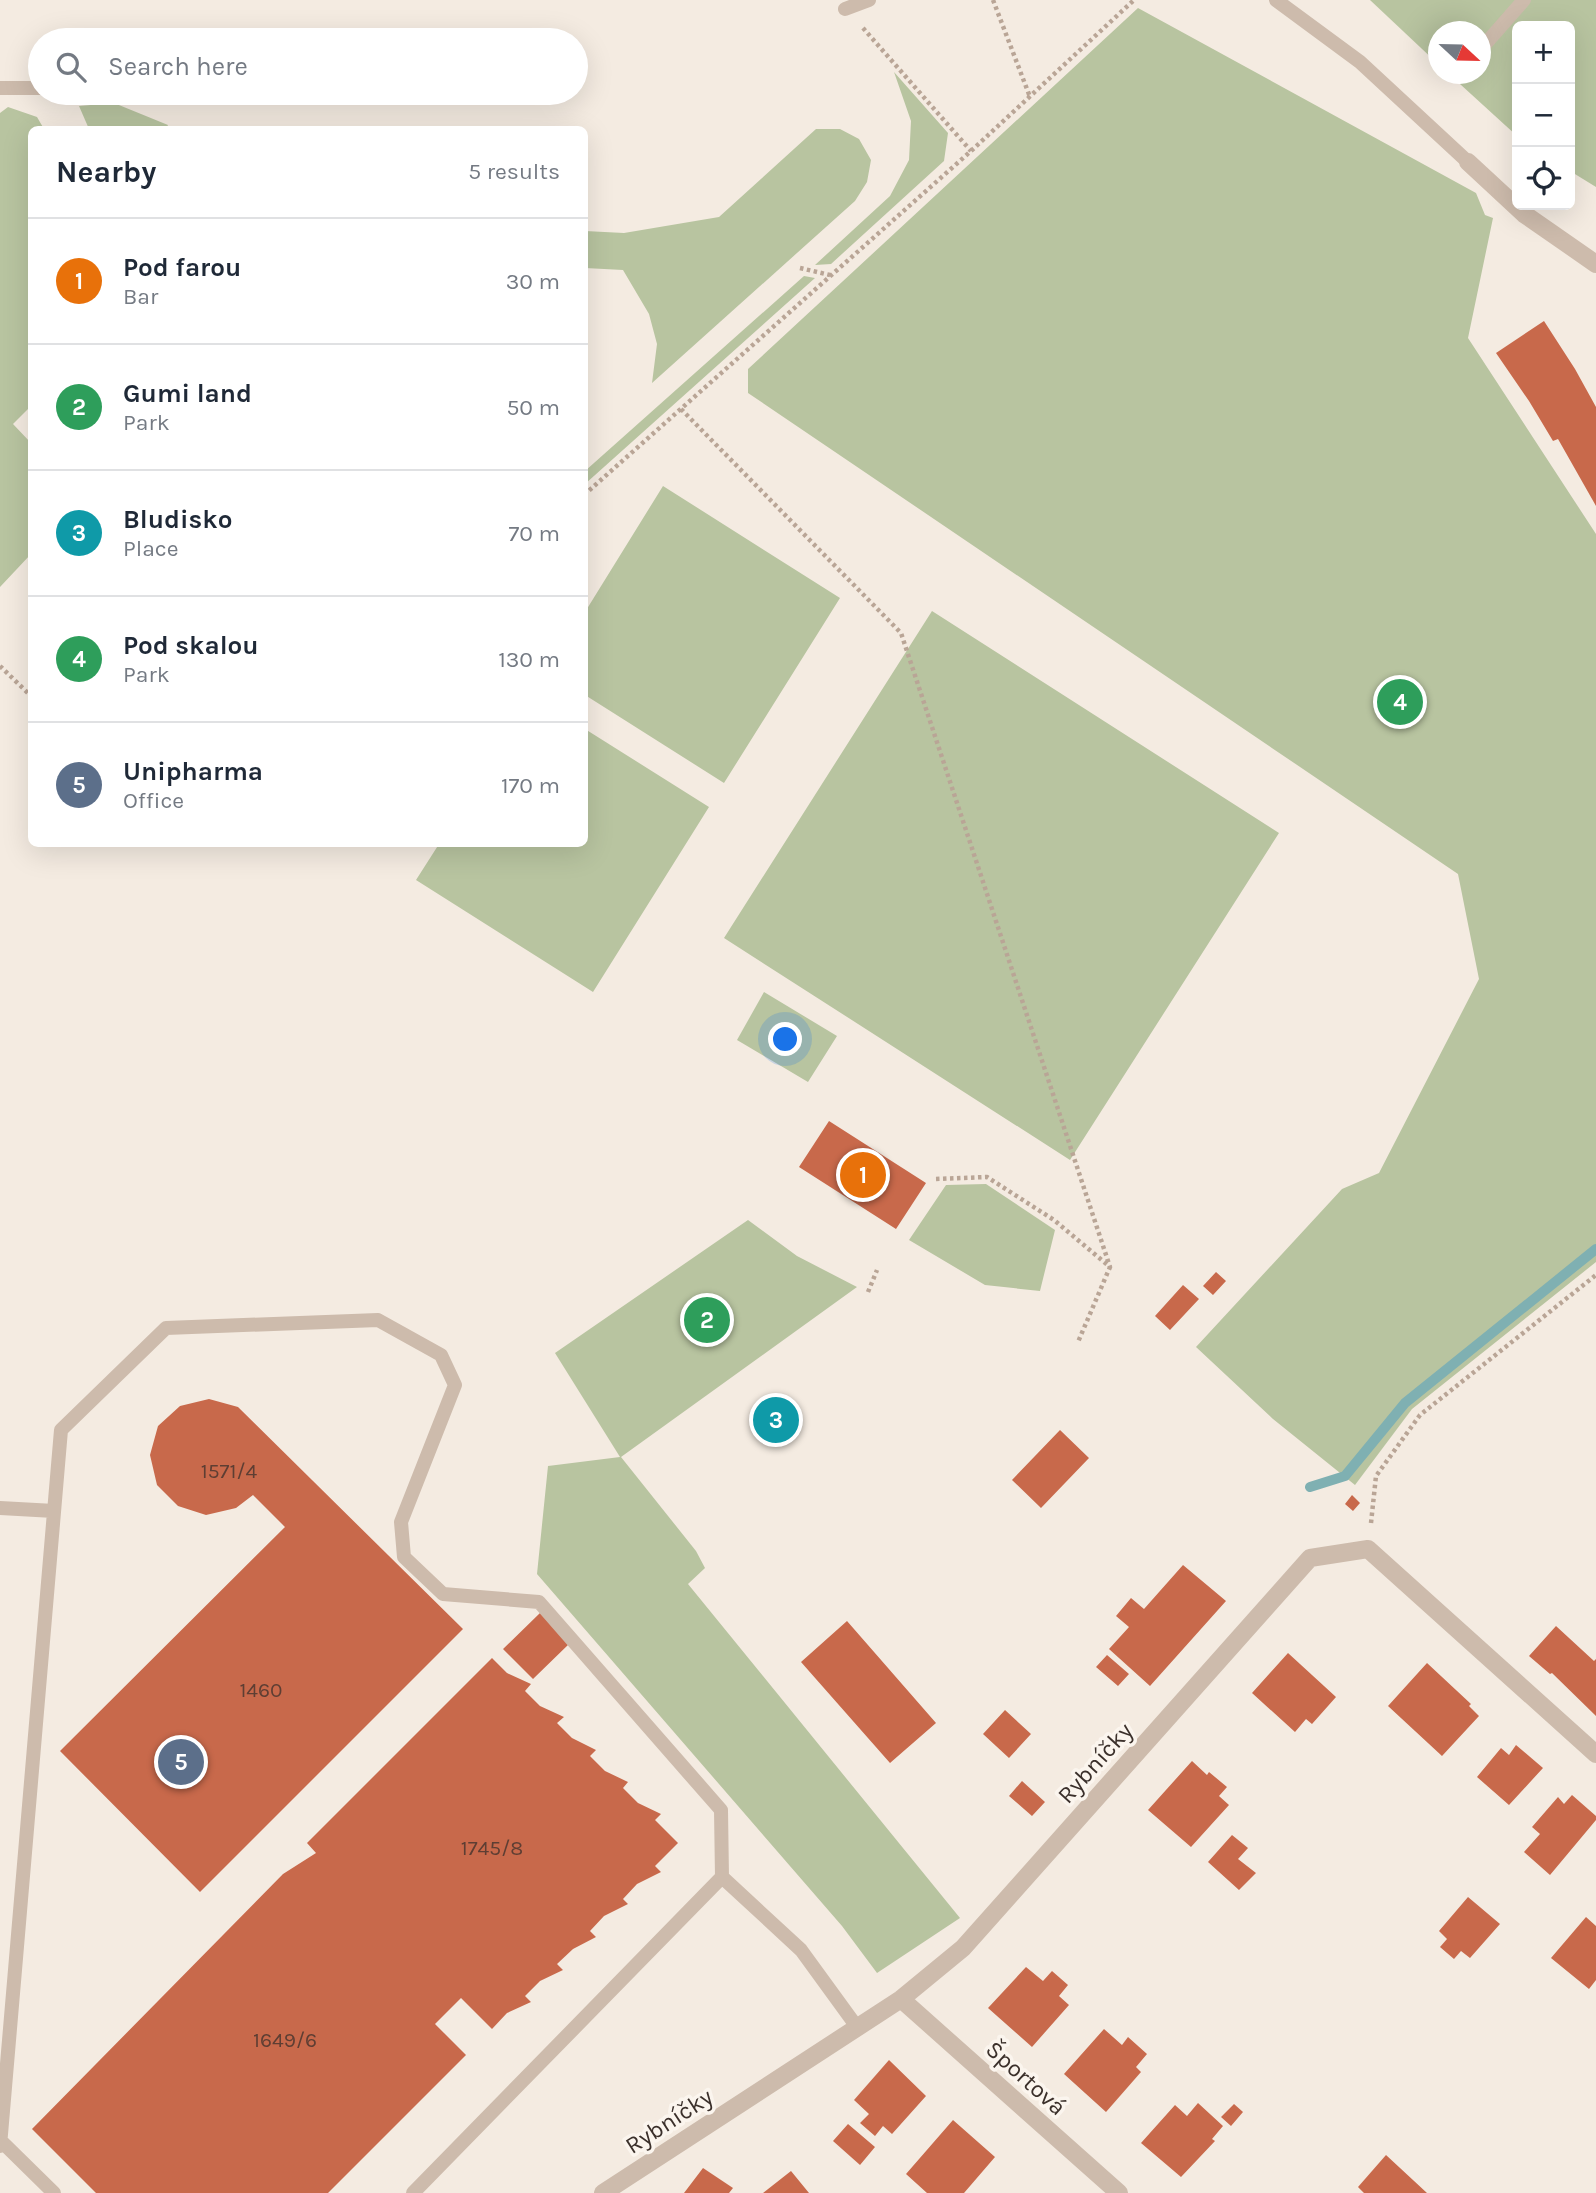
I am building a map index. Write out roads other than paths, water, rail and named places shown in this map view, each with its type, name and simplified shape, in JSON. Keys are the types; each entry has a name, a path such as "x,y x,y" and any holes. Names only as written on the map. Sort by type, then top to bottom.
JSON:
{"street":[{"path":"1468,162 1524,214 1596,264"},
{"name":"Rybníčky","path":"603,2193 901,1999 962,1948 1310,1558 1368,1549 1596,1755"},
{"name":"Športová","path":"901,1999 1119,2193"}],"lane":[{"path":"845,9 869,0"},
{"path":"1276,0 1360,62 1468,162"},
{"path":"1491,38 1524,0"},
{"path":"0,88 28,88"},
{"path":"54,2193 0,2143 61,1430 166,1328 378,1320 440,1355 455,1385 401,1521 404,1557 443,1594 539,1602 721,1810 722,1877 413,2193"},
{"path":"0,1508 54,1511"},
{"path":"722,1877 801,1950 857,2027"}],"waterway":[{"path":"1310,1487 1345,1476 1405,1403 1596,1249"}],"place":[{"name":"Pod skalou","path":"1400,702"},
{"name":"Pod farou","path":"863,1175"},
{"name":"Gumi land","path":"707,1320"},
{"name":"Bludisko","path":"776,1420"},
{"name":"Unipharma","path":"181,1762"}]}
